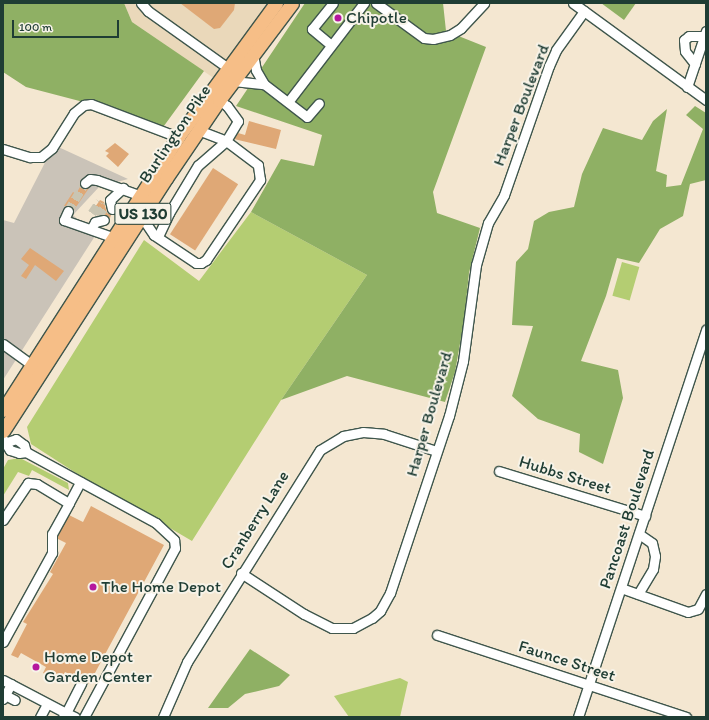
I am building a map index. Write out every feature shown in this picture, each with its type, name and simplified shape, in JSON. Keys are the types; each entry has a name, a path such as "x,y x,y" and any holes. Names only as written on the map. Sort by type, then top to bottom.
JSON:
{"highway":[{"name":"Burlington Pike","path":"3,410 7,395 32,365 112,237 178,137 276,3"},
{"name":"Burlington Pike","path":"4,438 141,216 219,100 292,3"}],"street":[{"path":"141,3 148,11 228,68"},
{"path":"331,44 312,29 333,3"},
{"path":"376,3 424,38 433,39 450,35 461,28 484,3"},
{"path":"573,3 706,100"},
{"path":"288,102 360,4"},
{"name":"Harper Boulevard","path":"240,573 304,614 332,628 353,628 372,618 390,593 436,451 449,416 463,361 476,265 488,223 504,195 549,66 566,36 584,11"},
{"path":"687,87 695,64 705,34 689,36 684,40 685,51 695,64"},
{"path":"253,54 256,70 264,84 307,117 319,102"},
{"path":"233,81 264,84"},
{"path":"158,237 168,213 198,166 226,141 238,121 227,106 219,100"},
{"path":"3,149 30,157 41,157 52,148 74,114 84,104 91,104 178,137"},
{"path":"141,216 158,237 196,263 206,260 260,180 258,165 226,141 198,130"},
{"path":"85,183 90,179 97,180 122,188 140,196"},
{"path":"107,204 122,188"},
{"path":"68,211 64,220 96,220 112,237"},
{"name":"Pancoast Boulevard","path":"578,717 706,330"},
{"path":"3,344 32,365"},
{"name":"Cranberry Lane","path":"163,717 187,662 240,573 309,465 327,445 343,436 363,432 384,434 436,451"},
{"path":"4,438 16,439 24,445 26,452 156,523 174,540 175,548 84,717"},
{"name":"Hubbs Street","path":"499,471 645,516"},
{"path":"3,642 52,553 52,534 80,482"},
{"path":"3,520 28,483 37,484 69,503"},
{"path":"638,594 653,569 655,556 652,543 639,534"},
{"path":"621,588 688,612 698,609 706,594"},
{"name":"Faunce Street","path":"438,635 686,717"},
{"path":"15,700 4,696 7,682 64,715 75,717"},
{"path":"64,715 81,683"},
{"path":"40,717 47,704"}],"shaded area":[{"path":"124,3 276,3 218,81 132,22"},
{"path":"54,145 128,179 99,187 73,215 95,236 3,380 3,220 14,223"}],"green space":[{"path":"3,3 124,3 132,22 204,71 161,130 91,104 26,87 3,72"},
{"path":"305,3 443,3 446,31 486,47 433,192 437,213 480,228 469,273 464,321 455,372 445,402 347,376 281,400 367,275 251,212 281,159 314,166 322,135 236,106"},
{"path":"601,3 636,3 624,20"},
{"path":"695,106 706,113 706,180 690,184 683,216 660,229 639,263 617,258 606,296 581,361 618,370 623,398 603,464 579,452 580,434 538,419 512,396 533,326 512,325 516,262 528,249 534,221 549,212 574,207 582,174 603,128 642,140 653,121 667,109 656,171 667,175 666,187 681,185 703,129 686,115"},
{"path":"251,212 367,275 281,400 192,541 76,473 31,444 27,427 144,240 199,281"},
{"path":"622,262 639,267 630,301 612,296"},
{"path":"20,458 68,483 69,490 32,470 29,476 18,472 3,496 3,469 8,460"},
{"path":"250,649 290,675 279,686 245,694 228,708 208,708"},
{"path":"400,678 408,682 400,717 349,717 334,696"}],"building":[{"path":"180,3 235,3 234,10 220,28 214,29"},
{"path":"249,121 281,130 276,149 234,139 238,133 245,135"},
{"path":"115,143 129,154 118,167 106,156 109,153 105,151"},
{"path":"213,168 238,184 195,251 170,234"},
{"path":"80,187 89,188 74,210 71,206 64,206 73,192 76,194"},
{"path":"100,200 104,202 107,213 111,215 110,218 93,210"},
{"path":"30,248 64,271 56,281 35,265 26,279 21,276 29,265 21,259"},
{"name":"The Home Depot","path":"91,506 164,545 89,684 84,678 78,678 65,672 60,682 43,673 46,667 21,653 18,658 11,655 27,624 23,622 53,574 50,572 66,543 58,539 58,536 69,515 83,522"}],"tunnel":[{"path":"68,211 85,183"},
{"path":"92,213 100,201"},
{"path":"98,216 106,205"}],"place":[{"name":"Chipotle","path":"338,18"},
{"name":"The Home Depot","path":"93,587"},
{"name":"Home Depot Garden Center","path":"36,667"}]}
